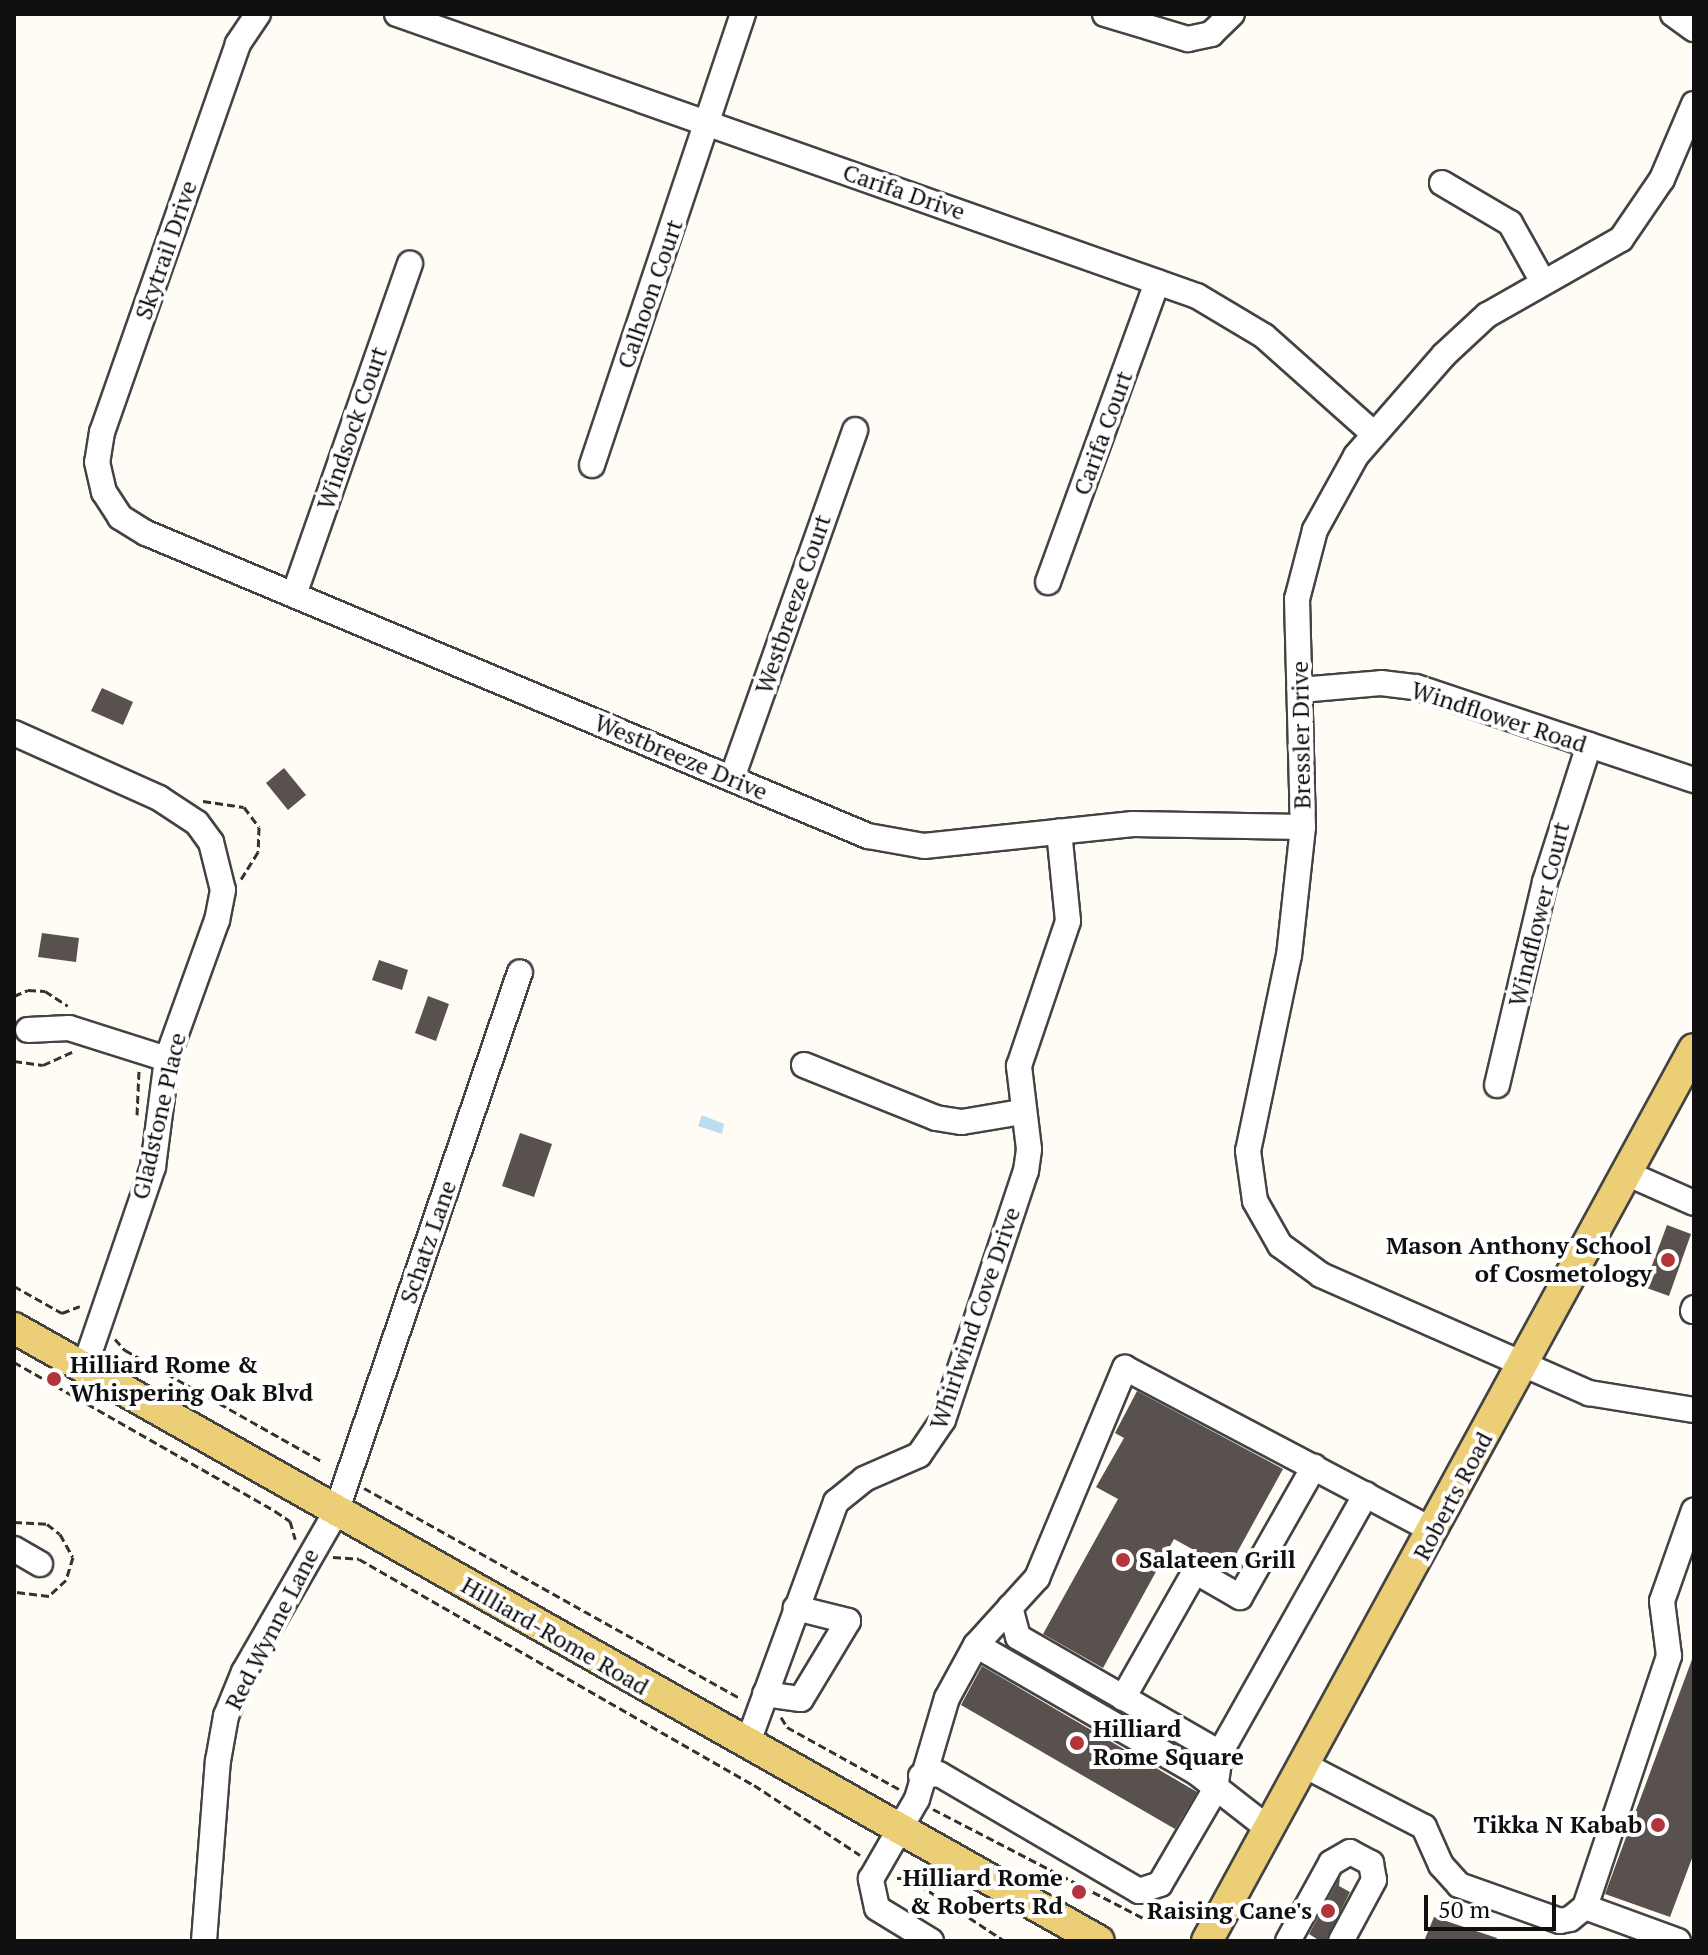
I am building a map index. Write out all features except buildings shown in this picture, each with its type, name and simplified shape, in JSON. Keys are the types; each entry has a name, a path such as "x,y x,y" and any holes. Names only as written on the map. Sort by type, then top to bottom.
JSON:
{"main road":[{"name":"Roberts Road","path":"1207,1941 1434,1531 1694,1049"},
{"name":"Hilliard-Rome Road","path":"14,1328 897,1830 1099,1941"}],"street":[{"name":"Skytrail Drive","path":"104,492 97,462 102,432 238,44 258,14"},
{"name":"Carifa Drive","path":"397,14 1157,282 1245,322 1374,434"},
{"name":"Calhoon Court","path":"592,465 743,14"},
{"path":"1105,14 1165,35 1188,39 1211,34 1232,14"},
{"path":"1673,14 1694,29"},
{"name":"Bressler Drive","path":"1694,104 1662,179 1629,229 1487,315 1374,434 1333,490 1304,565 1297,599 1303,827 1289,955 1248,1151 1255,1201 1280,1245 1321,1275 1615,1401 1694,1410"},
{"path":"1442,183 1510,223 1543,282"},
{"name":"Windsock Court","path":"295,592 410,264"},
{"name":"Carifa Court","path":"1048,582 1157,282"},
{"name":"Westbreeze Court","path":"732,778 855,430"},
{"name":"Westbreeze Drive","path":"104,492 120,517 146,533 295,592 838,825 900,844 946,845 1133,824 1303,827"},
{"name":"Windflower Road","path":"1300,690 1381,683 1416,687 1694,780"},
{"name":"Gladstone Place","path":"14,733 159,798 197,823 218,863 223,890 217,920 167,1059 153,1167 84,1368"},
{"name":"Windflower Court","path":"1497,1085 1545,882 1589,745"},
{"name":"Whirlwind Cove Drive","path":"747,1745 836,1502 864,1479 919,1455 943,1420 1026,1171 1029,1149 1018,1088 1024,1044 1068,921 1059,831"},
{"name":"Schatz Lane","path":"336,1512 520,972"},
{"path":"28,1030 69,1028 167,1059"},
{"path":"804,1065 936,1118 962,1122 1022,1112"},
{"path":"1626,1173 1694,1203"},
{"path":"931,1941 877,1908 871,1879 919,1787 947,1698 976,1645 1037,1578 1125,1368 1434,1531"},
{"path":"1123,1698 1195,1571 1240,1597 1314,1467"},
{"path":"919,1787 939,1774 1139,1891 1160,1884 1215,1790 1220,1753 1366,1494"},
{"path":"1304,1765 1424,1827 1441,1865 1459,1885 1560,1921 1570,1919 1585,1907 1669,1656 1662,1601 1694,1510"},
{"name":"Red Wynne Lane","path":"204,1941 218,1761 226,1716 244,1672 336,1512"},
{"path":"14,1549 40,1564"},
{"path":"1010,1607 1018,1637 1220,1753"},
{"path":"766,1695 801,1699 848,1621 796,1608"},
{"path":"976,1645 1196,1772 1215,1790 1269,1829"},
{"path":"1288,1941 1331,1863 1350,1852 1367,1859 1375,1874 1341,1941"},
{"path":"1585,1907 1678,1941"}],"path":[{"path":"14,996 45,991 81,1012"},
{"path":"14,1061 43,1065 79,1052"},
{"path":"127,1065 139,1070 137,1122"},
{"path":"14,1286 62,1313 87,1300"},
{"path":"80,1306 84,1312"},
{"path":"14,1362 275,1511 290,1521 293,1544"},
{"path":"362,1487 730,1695 766,1695 787,1727 919,1787 1143,1918"},
{"path":"328,1561 341,1555 359,1559 754,1785"},
{"path":"14,1790 14,1813"}],"water":[{"path":"702,1115 724,1124 722,1134 698,1126"}],"place":[{"name":"Mason Anthony School of Cosmetology","path":"1668,1260"},
{"name":"Hilliard Rome & Whispering Oak Blvd","path":"54,1379"},
{"name":"Salateen Grill","path":"1123,1560"},
{"name":"Hilliard Rome Square","path":"1077,1743"},
{"name":"Tikka N Kabab","path":"1658,1825"},
{"name":"Hilliard Rome & Roberts Rd","path":"1079,1892"},
{"name":"Raising Cane's","path":"1328,1911"}]}
